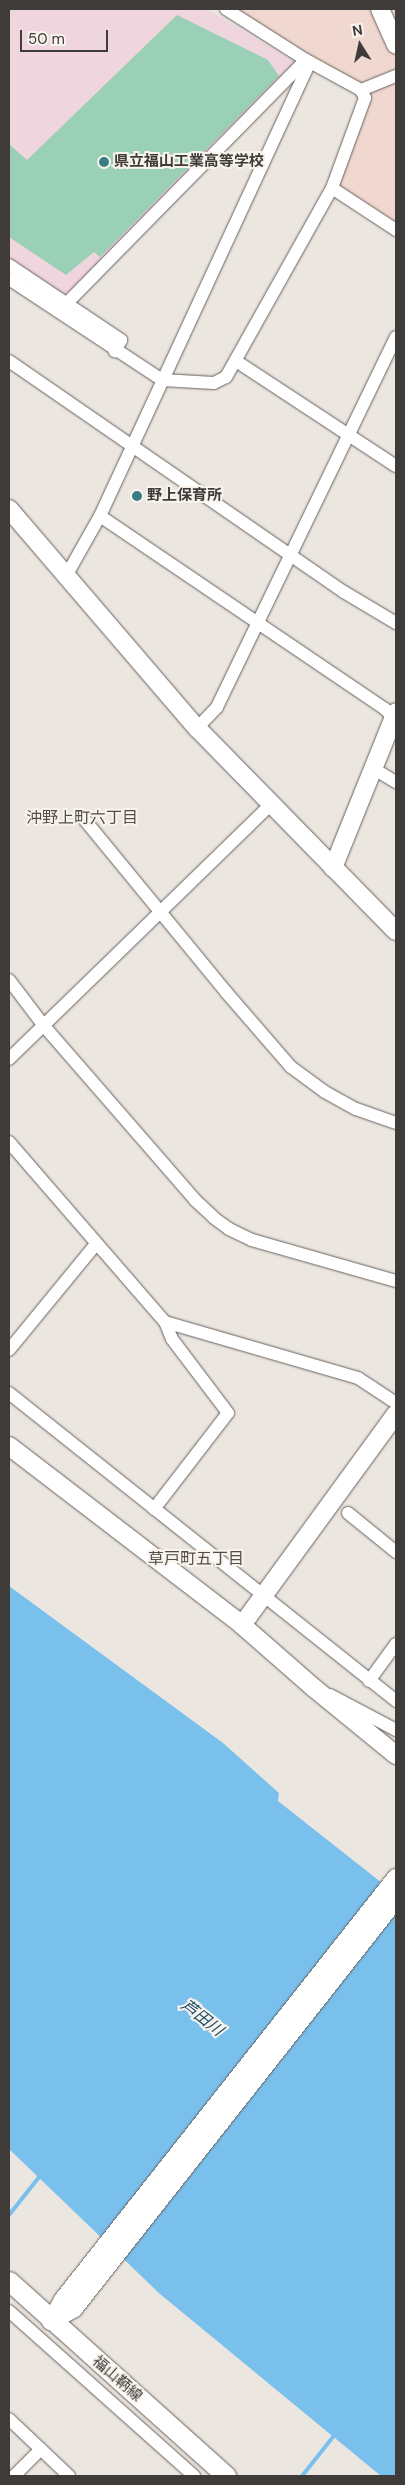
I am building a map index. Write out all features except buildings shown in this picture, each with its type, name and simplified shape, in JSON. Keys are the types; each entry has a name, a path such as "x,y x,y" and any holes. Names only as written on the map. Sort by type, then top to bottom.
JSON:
{"main road":[{"name":"福山鞆線","path":"9,2281 51,2321 226,2476"}],"street":[{"path":"9,279 162,380 214,383 226,377 332,188 365,98 361,90 308,61 226,9"},
{"path":"380,9 396,45"},
{"path":"66,304 308,61"},
{"path":"65,578 100,516 308,61"},
{"path":"361,90 396,76"},
{"path":"332,188 396,230"},
{"path":"9,265 121,340 115,350"},
{"path":"197,728 217,707 396,337"},
{"path":"9,361 344,592 396,623"},
{"path":"236,362 396,466"},
{"path":"9,510 65,578 197,728 396,931"},
{"path":"100,516 395,716 334,868"},
{"path":"374,769 396,782"},
{"path":"9,1059 271,804"},
{"path":"84,819 291,1067 325,1092 356,1109 396,1123"},
{"path":"9,980 44,1026 195,1200 214,1218 252,1240 396,1281"},
{"path":"9,1142 165,1322 172,1339 228,1412 154,1509"},
{"path":"9,1350 96,1244"},
{"path":"165,1322 358,1378 396,1403"},
{"path":"9,1393 396,1701"},
{"path":"242,1625 396,1414"},
{"path":"11,1446 242,1625 314,1688 396,1755"},
{"path":"348,1513 396,1552"},
{"path":"369,1681 396,1644"},
{"path":"314,1688 396,1730"},
{"path":"68,2304 396,1878"},
{"path":"51,2321 68,2304 396,1899"},
{"path":"9,2311 194,2476"},
{"path":"9,2418 69,2476"},
{"path":"14,2476 41,2449"}],"shaded area":[{"name":"県立福山工業高等学校","path":"9,9 207,9 293,61 294,65 66,297 9,260"},
{"path":"226,9 396,9 396,235 331,191 367,93"}],"green space":[{"name":"県立福山工業高等学校","path":"177,15 268,60 279,76 100,257 94,252 66,275 9,237 9,144 27,160"}],"water":[{"name":"芦田川","path":"9,1586 223,1743 279,1793 278,1801 396,1894 396,2476 381,2476 160,2294 9,2149"}],"waterway":[{"path":"9,2215 40,2176"},
{"path":"302,2476 333,2437"}],"place":[{"name":"県立福山工業高等学校","path":"104,162"},
{"name":"野上保育所","path":"137,496"}],"district":[{"name":"沖野上町六丁目","path":"82,818"},
{"name":"草戸町五丁目","path":"196,1559"}]}
